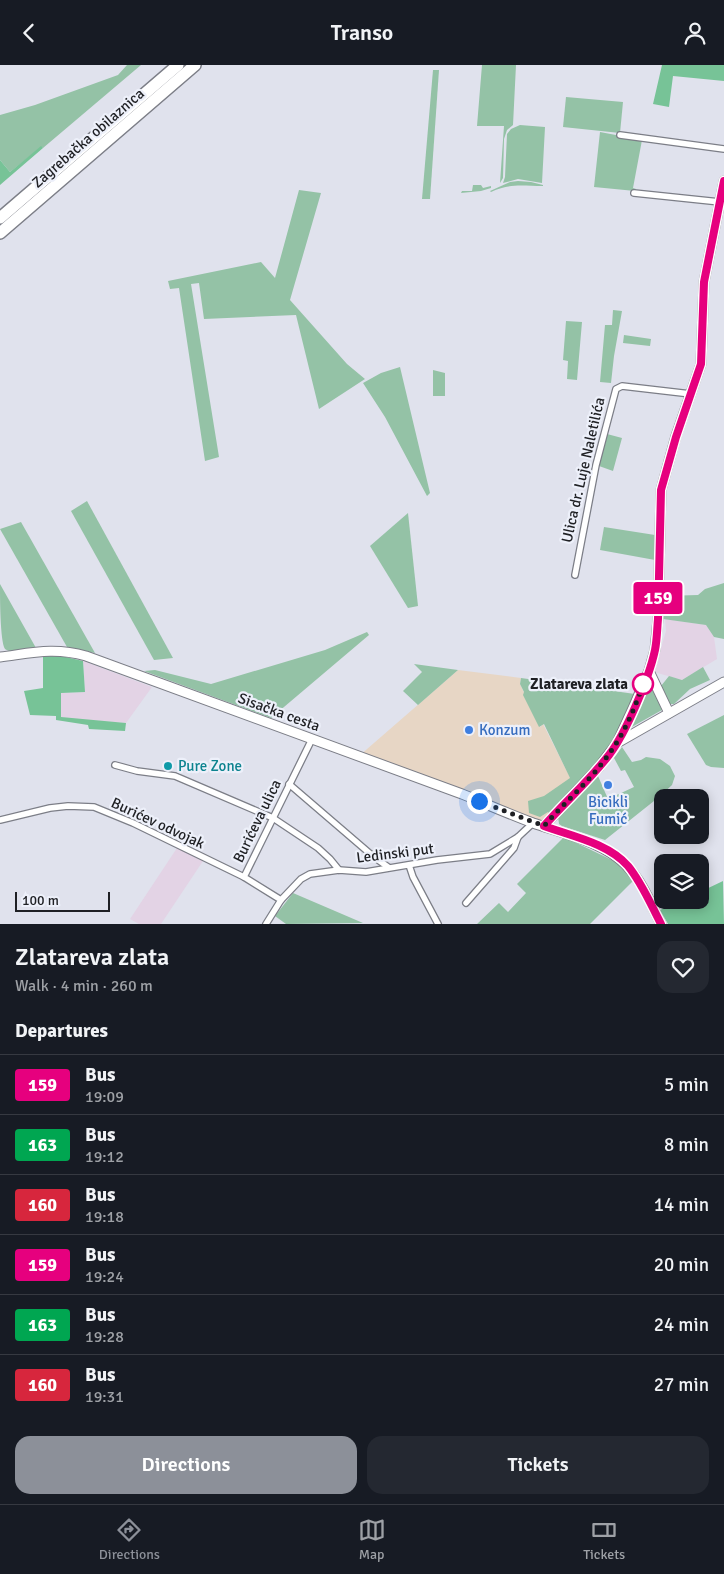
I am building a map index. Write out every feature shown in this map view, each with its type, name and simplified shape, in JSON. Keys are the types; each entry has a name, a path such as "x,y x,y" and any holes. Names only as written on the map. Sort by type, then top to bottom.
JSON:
{"highway":[{"name":"Zagrebačka obilaznica","path":"0,218 178,65"},
{"name":"Zagrebačka obilaznica","path":"0,233 195,65"}],"street":[{"path":"620,135 724,149"},
{"path":"661,924 635,876 618,857 600,847 544,826 599,767 617,743 649,671 655,650 658,626 661,490 676,437 701,364 704,282 724,181"},
{"path":"634,193 720,202"},
{"name":"Ulica dr. Luje Naletilića","path":"575,575 596,465 616,389 622,386 691,394"},
{"name":"Sisačka cesta","path":"0,657 52,650 76,653 462,794 544,826"},
{"path":"649,671 669,713"},
{"path":"617,743 724,682"},
{"name":"Burićeva ulica","path":"281,900 244,877 312,739"},
{"path":"115,765 137,771 175,776 273,818 318,848 339,871"},
{"path":"289,784 388,867"},
{"name":"Burićev odvojak","path":"0,820 50,807 94,807 133,823 244,877"},
{"name":"Ledinski put","path":"281,900 301,879 310,874 366,871 490,854 518,837 533,823"},
{"name":"Ledinski put","path":"466,903 514,848 518,837"},
{"path":"410,865 413,877 438,924"},
{"path":"266,924 281,900"}],"shaded area":[{"path":"665,619 706,625 714,637 717,659 682,680 654,672 666,631"},
{"path":"83,661 152,687 126,723 61,718 61,693 85,692"},
{"path":"458,670 521,678 520,684 540,727 543,724 577,791 544,826 359,756"},
{"path":"177,848 203,861 161,924 139,924 130,919"}],"green space":[{"path":"127,65 141,65 43,148 41,147 10,172 0,160 0,115 35,105 118,75"},
{"path":"482,65 516,65 513,125 507,130 504,139 503,178 500,183 504,126 477,126"},
{"path":"662,65 724,65 724,81 673,76 669,107 653,104"},
{"path":"433,70 439,70 430,199 422,199"},
{"path":"566,97 623,102 620,133 563,127"},
{"path":"520,125 545,127 542,183 518,179 503,183 505,177 507,134 511,129"},
{"path":"600,132 642,140 633,188 636,189 635,191 594,187"},
{"path":"41,146 43,148 0,185 0,160 10,172"},
{"path":"510,182 531,182 543,186 510,186 490,191"},
{"path":"473,185 481,185 483,188 491,186 491,188 461,193 462,191 472,191"},
{"path":"299,190 321,193 290,300 347,364 365,379 319,409 296,315 204,319 199,283 191,284 219,457 205,461 179,288 170,289 168,281 261,262 275,278"},
{"path":"613,310 622,311 611,383 600,382 605,325 612,325"},
{"path":"566,321 582,322 577,380 567,379 568,361 563,360"},
{"path":"624,335 651,339 650,346 623,343"},
{"path":"400,367 430,493 427,496 385,417 363,383 381,373"},
{"path":"433,370 445,373 445,396 433,396"},
{"path":"607,434 622,438 613,471 599,466"},
{"path":"87,501 173,658 154,660 71,511"},
{"path":"408,513 418,606 408,608 370,546"},
{"path":"21,522 95,653 67,647 0,529"},
{"path":"604,527 655,535 655,560 600,550"},
{"path":"724,583 724,639 714,637 706,625 663,619 664,596 698,595 705,589"},
{"path":"0,584 36,648 15,651 5,649 1,628"},
{"path":"367,632 369,635 271,718 144,671 155,670 211,684 325,650"},
{"path":"57,655 83,661 85,692 61,693 61,717 126,723 125,731 89,729 88,725 56,720 56,716 30,715 24,691 43,688 43,656"},
{"path":"414,664 458,670 418,705 403,691 422,672"},
{"path":"703,667 710,680 690,689 674,704 669,704 661,686 669,676 682,680"},
{"path":"521,678 635,694 614,740 600,759 549,813 540,817 529,813 528,801 544,796 570,778 544,724 539,727 523,695 524,692 520,684"},
{"path":"649,686 652,687 662,710 630,728 647,688"},
{"path":"724,715 724,768 711,767 706,765 687,734"},
{"path":"622,747 632,762 646,757 660,759 670,766 675,776 672,785 668,789 654,789 654,801 605,840 559,824 558,816 598,776 608,799 634,787 625,770 621,771 614,758"},
{"path":"564,837 614,861 622,867 633,881 590,924 477,924 499,903 508,912 526,893 517,884"},
{"path":"723,881 724,924 668,924 660,910 709,909 709,888"},
{"path":"293,893 363,923 286,924 275,916"}],"bus line":[{"name":"159","path":"661,924 635,876 618,857 600,847 544,826 599,767 617,743 653,659 658,619 661,490 676,437 701,364 704,282 724,181"}],"place":[{"name":"Zlatareva zlata","path":"643,684"},
{"name":"Konzum","path":"469,730"},
{"name":"Pure Zone","path":"168,766"},
{"name":"Bicikli Fumić","path":"608,785"}],"route":[{"path":"479,801 544,826 609,755 625,727 643,684"}]}
